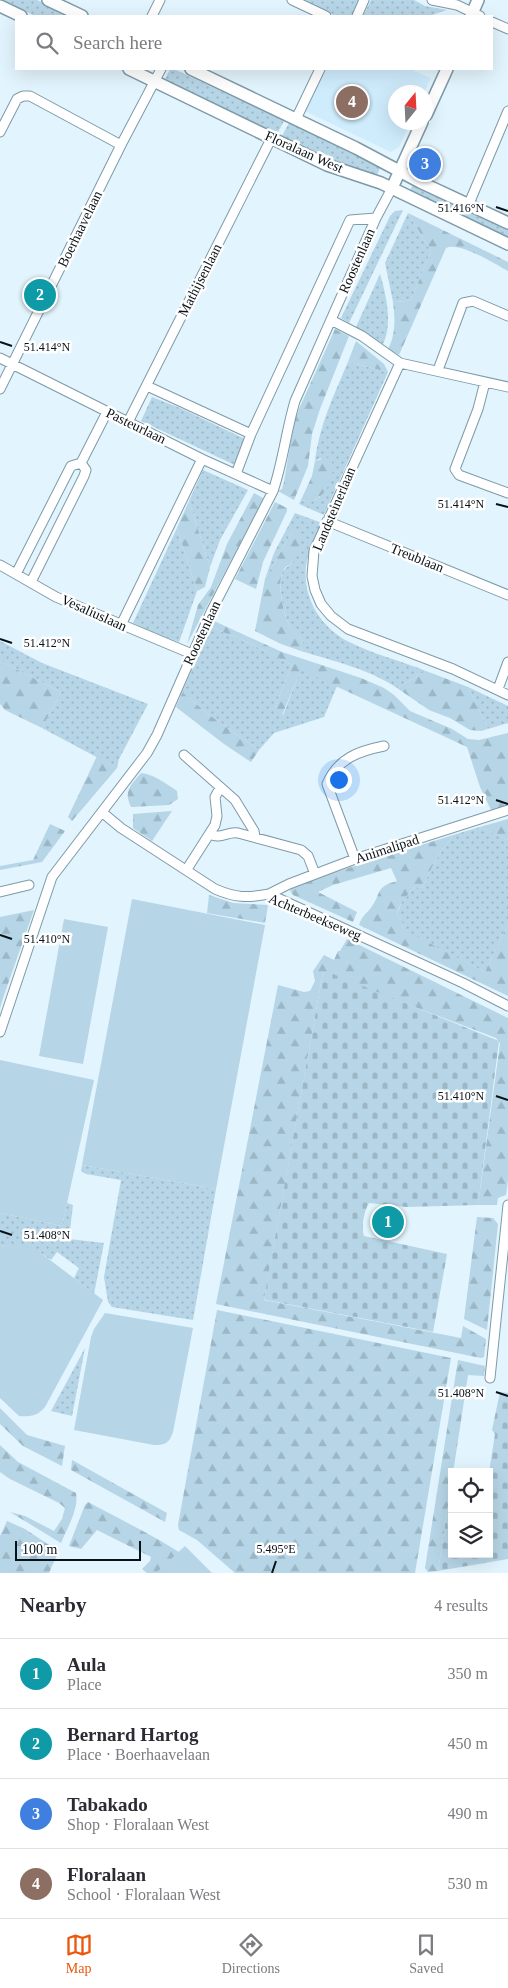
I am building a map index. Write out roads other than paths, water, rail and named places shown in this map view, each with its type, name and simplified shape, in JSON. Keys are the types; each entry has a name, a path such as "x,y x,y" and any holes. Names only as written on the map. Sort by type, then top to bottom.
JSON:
{"main road":[{"path":"48,0 80,15"},
{"path":"474,15 478,0"},
{"path":"0,6 19,15"},
{"name":"Floralaan West","path":"131,70 327,165 392,188 508,244"},
{"name":"Floralaan West","path":"193,70 296,119 468,206 508,223"},
{"path":"433,99 446,70"},
{"name":"Roostenlaan","path":"392,188 418,130"}],"street":[{"path":"152,15 160,0"},
{"path":"292,0 324,15"},
{"path":"357,15 364,0"},
{"path":"432,0 457,5 474,15"},
{"path":"493,22 508,29"},
{"name":"Boerhaavelaan","path":"0,389 121,145 160,70"},
{"path":"296,119 320,70"},
{"path":"0,131 17,99 23,96 30,96 121,145"},
{"path":"468,206 508,111"},
{"name":"Mathijsenlaan","path":"128,422 272,137"},
{"name":"Roostenlaan","path":"0,1032 52,877 60,864 103,813 147,753 157,735 211,612 273,491 280,470 287,427 295,401 376,218 392,188"},
{"name":"Roostenlaan","path":"236,474 251,434 350,220 376,218"},
{"path":"438,370 463,303 473,301 508,316"},
{"path":"332,320 362,336 400,363 508,387"},
{"name":"Pasteurlaan","path":"0,358 202,459 273,491"},
{"name":"Landsteinerlaan","path":"400,363 314,551 312,576 318,597 331,616 348,629 453,669 508,695"},
{"path":"485,382 478,409 455,469 459,475 508,493"},
{"path":"147,386 251,434"},
{"path":"81,463 107,412"},
{"path":"120,625 202,459"},
{"path":"16,574 70,468 73,464 81,463"},
{"path":"30,582 86,473 81,463"},
{"name":"Treublaan","path":"327,521 508,595"},
{"name":"Vesaliuslaan","path":"0,565 56,597 192,654"},
{"path":"498,690 508,662"},
{"path":"355,859 328,784 330,778 352,755 358,751 384,746"},
{"path":"184,755 235,800 254,831 255,837"},
{"path":"186,869 210,834 217,820 215,797 220,788"},
{"name":"Animalipad","path":"269,894 355,859 508,810"},
{"name":"Achterbeekseweg","path":"103,813 120,828 215,889 232,896 251,897 269,894 463,983 508,1006"},
{"path":"210,834 220,837 234,832 306,852 315,874"},
{"path":"0,892 29,885"},
{"path":"490,1378 508,1206"}],"place":[{"name":"Floralaan","path":"352,102"},
{"name":"Tabakado","path":"425,164"},
{"name":"Bernard Hartog","path":"40,295"},
{"name":"Aula","path":"388,1222"}]}
